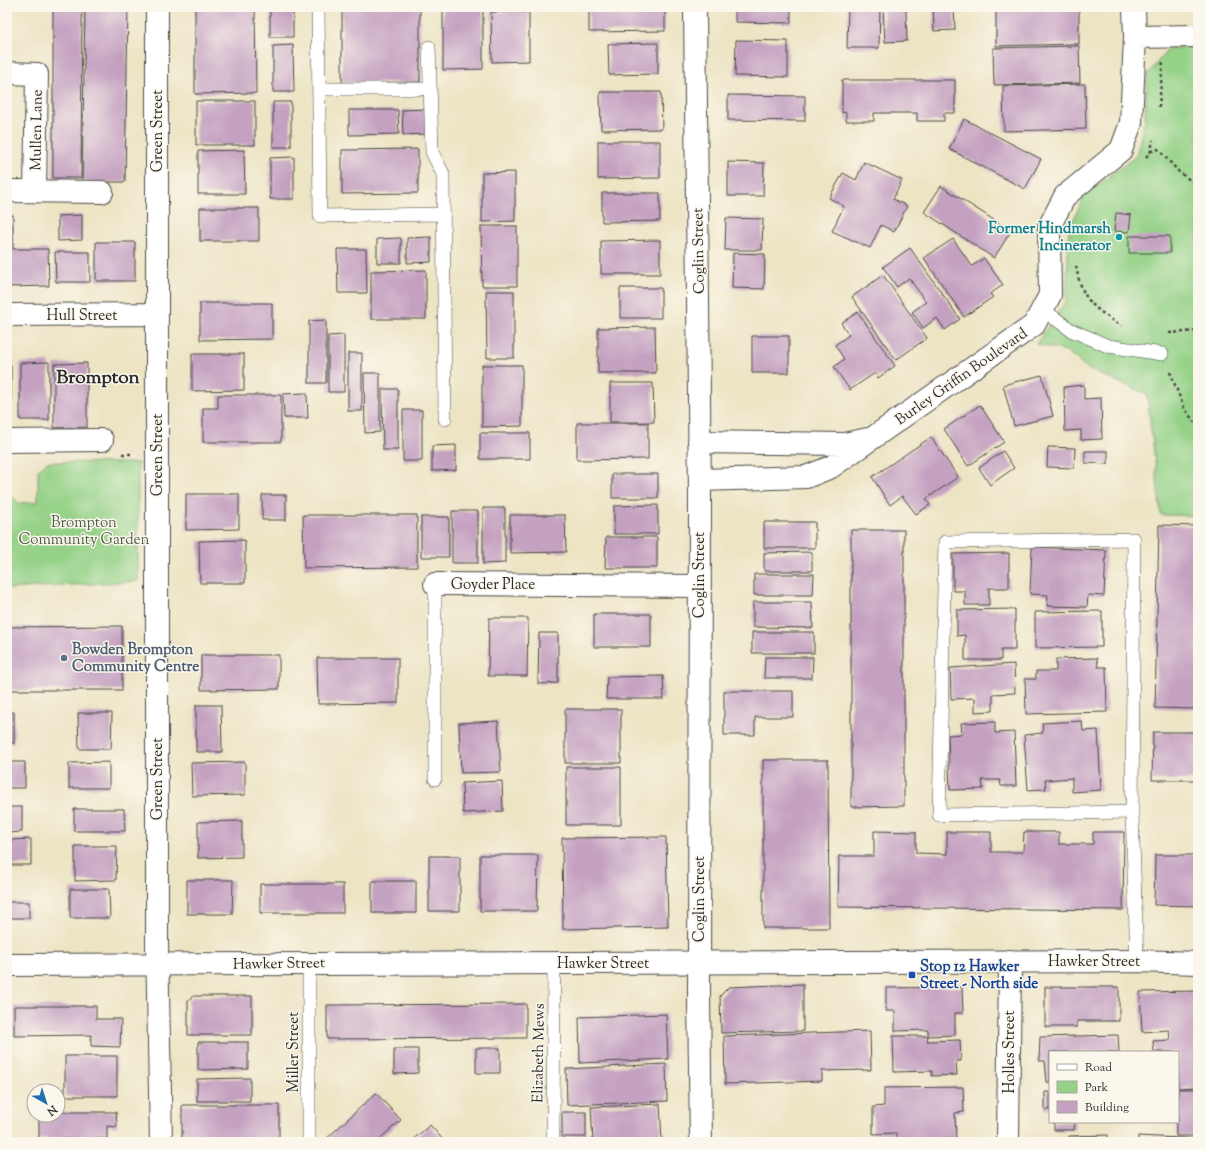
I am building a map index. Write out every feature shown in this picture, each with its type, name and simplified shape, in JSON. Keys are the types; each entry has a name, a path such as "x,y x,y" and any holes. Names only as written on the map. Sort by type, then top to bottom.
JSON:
{"street":[{"name":"Green Street","path":"157,7 157,965 161,1142"},
{"name":"Coglin Street","path":"695,7 700,480 699,963 701,1142"},
{"name":"Burley Griffin Boulevard","path":"700,480 806,477 830,467 1034,325 1050,295 1049,227 1066,196 1121,150 1131,123 1135,37 1134,7"},
{"path":"1135,37 1198,36"},
{"name":"Mullen Lane","path":"7,73 37,74 35,191"},
{"name":"Mullen Lane","path":"7,191 102,192"},
{"name":"Hull Street","path":"7,315 157,314"},
{"name":"Burley Griffin Boulevard","path":"699,442 844,444 873,438"},
{"path":"7,441 102,440"},
{"name":"Goyder Place","path":"435,584 699,586"},
{"name":"Hawker Street","path":"7,965 157,965 309,962 554,964 1137,961 1198,963"},
{"name":"Holles Street","path":"1008,1142 1010,962"}],"lane":[{"path":"318,7 320,216 444,214"},
{"path":"429,47 432,152 443,174 445,419"},
{"path":"319,89 421,89"},
{"path":"1042,309 1070,330 1108,346 1162,354"},
{"path":"1132,812 939,815 945,542 1134,539 1132,812 1137,961"},
{"name":"Goyder Place","path":"435,584 435,779"},
{"name":"Miller Street","path":"309,962 309,1142"},
{"name":"Elizabeth Mews","path":"553,1142 554,964"}],"path":[{"path":"1158,113 1164,55"},
{"path":"1142,162 1151,151 1154,136"},
{"path":"1151,151 1158,149 1179,172 1198,186"},
{"path":"1076,263 1080,287 1093,308 1125,329"},
{"path":"1162,334 1198,331"},
{"path":"1162,354 1184,408 1198,427"}],"green space":[{"path":"1198,47 1198,516 1161,515 1147,394 1090,370 1066,351 1036,344 1066,301 1069,230 1084,196 1136,156 1145,120 1147,75 1169,48"},
{"name":"Brompton Community Garden","path":"47,462 138,463 138,581 7,589 7,496 8,494 19,503 38,502 38,470"}],"building":[{"path":"53,7 82,7 81,178 53,178"},
{"path":"85,7 128,7 125,182 82,182"},
{"path":"195,7 255,7 256,93 195,94"},
{"path":"270,7 293,7 293,37 270,37"},
{"path":"342,7 420,7 420,82 342,83"},
{"path":"443,7 483,7 483,69 443,70"},
{"path":"589,7 665,7 665,31 589,32"},
{"path":"735,7 791,7 791,23 735,22"},
{"path":"848,7 880,7 879,48 847,48"},
{"path":"883,7 923,7 923,9 906,10 907,41 885,42"},
{"path":"933,7 954,7 955,30 934,31"},
{"path":"996,7 1079,7 1079,44 996,46"},
{"path":"491,12 529,12 529,61 492,62"},
{"path":"736,40 788,41 788,77 735,76"},
{"path":"658,43 658,74 609,75 608,44"},
{"path":"293,45 294,92 273,92 273,46"},
{"path":"1079,46 1080,83 994,85 993,48"},
{"path":"842,80 955,80 955,113 944,113 944,121 917,121 917,113 874,113 874,121 846,121 846,112 842,113"},
{"path":"1085,84 1086,129 1004,131 1003,86"},
{"path":"600,92 661,92 662,129 601,130"},
{"path":"728,95 805,96 805,121 728,120"},
{"path":"196,101 255,101 255,145 196,145"},
{"path":"273,102 291,102 291,147 273,147"},
{"path":"426,109 427,134 403,135 402,110"},
{"path":"349,110 398,110 399,134 349,135"},
{"path":"964,119 1041,159 1025,189 949,149"},
{"path":"598,141 660,141 660,178 598,179"},
{"path":"418,149 418,193 342,194 342,150"},
{"path":"244,150 245,194 198,194 198,151"},
{"path":"294,157 294,199 270,199 270,158"},
{"path":"728,162 764,163 763,196 728,196"},
{"path":"864,162 902,180 893,199 907,206 894,232 881,225 870,248 832,231 844,206 829,198 843,173 856,180"},
{"path":"515,172 515,221 482,222 482,173"},
{"path":"941,186 1011,231 994,258 924,212"},
{"path":"602,193 660,193 660,221 602,222"},
{"path":"200,208 259,208 259,241 200,241"},
{"path":"1116,213 1131,215 1129,232 1114,231"},
{"path":"7,215 13,215 13,249 48,249 49,286 7,287"},
{"path":"82,215 82,240 58,241 58,216"},
{"path":"726,218 763,219 762,250 725,250"},
{"path":"481,226 517,226 517,286 482,286"},
{"path":"1129,236 1170,236 1170,253 1129,253"},
{"path":"431,237 431,262 407,263 407,238"},
{"path":"401,238 401,263 377,263 377,239"},
{"path":"953,239 972,266 984,258 1003,285 990,294 993,297 964,317 924,258"},
{"path":"660,240 660,274 601,274 601,241"},
{"path":"96,242 135,242 135,281 96,281"},
{"path":"910,248 960,319 945,330 937,318 923,328 912,312 926,302 909,278 897,287 883,267"},
{"path":"337,249 366,249 367,293 338,293"},
{"path":"55,252 90,252 90,282 56,282"},
{"path":"733,253 765,254 764,289 732,288"},
{"path":"426,270 426,319 371,319 371,271"},
{"path":"883,275 927,338 896,360 852,297"},
{"path":"620,288 661,288 661,318 620,318"},
{"path":"486,291 514,291 514,358 487,358"},
{"path":"200,303 272,303 272,339 200,340"},
{"path":"858,312 895,366 878,378 875,373 850,390 834,367 844,359 835,345 849,335 841,323"},
{"path":"326,320 326,383 309,383 309,321"},
{"path":"655,327 656,373 598,373 598,328"},
{"path":"344,335 344,392 328,392 328,336"},
{"path":"752,336 789,336 789,373 752,373"},
{"path":"348,353 362,353 362,411 348,411"},
{"path":"192,354 244,354 244,390 192,391"},
{"path":"49,362 49,420 20,420 20,363"},
{"path":"87,363 87,427 54,428 54,364"},
{"path":"482,365 522,365 522,426 482,427"},
{"path":"7,366 11,366 11,419 7,419"},
{"path":"364,373 380,373 380,432 365,433"},
{"path":"1042,375 1053,416 1014,426 1003,385"},
{"path":"610,383 653,383 654,422 610,422"},
{"path":"1084,385 1084,399 1101,398 1102,439 1081,440 1081,430 1065,431 1064,387"},
{"path":"382,389 398,389 398,450 383,450"},
{"path":"307,393 308,418 284,418 283,394"},
{"path":"218,395 281,395 281,442 203,442 203,408 218,408"},
{"path":"980,405 1004,442 968,466 944,429"},
{"path":"403,410 422,410 422,461 403,461"},
{"path":"577,423 648,423 648,459 577,460"},
{"path":"480,433 530,433 530,459 480,459"},
{"path":"931,437 958,477 926,499 930,505 916,514 902,496 890,505 872,477"},
{"path":"456,445 456,470 432,471 432,446"},
{"path":"1048,447 1075,448 1074,468 1047,467"},
{"path":"1003,451 1014,468 990,485 979,468"},
{"path":"1085,451 1108,451 1108,464 1085,463"},
{"path":"612,474 658,474 658,498 612,498"},
{"path":"186,494 239,494 239,529 186,530"},
{"path":"262,495 286,495 286,520 262,520"},
{"path":"658,505 658,534 614,534 614,506"},
{"path":"483,508 505,508 505,563 483,564"},
{"path":"452,511 478,511 478,563 452,563"},
{"path":"303,515 417,515 417,567 304,568"},
{"path":"510,515 565,515 566,552 510,553"},
{"path":"421,517 449,517 449,557 421,557"},
{"path":"764,522 815,522 815,548 764,548"},
{"path":"1159,525 1198,526 1198,709 1155,708"},
{"path":"851,530 904,530 904,806 851,807"},
{"path":"606,537 657,537 657,568 605,568"},
{"path":"245,540 245,583 200,583 199,541"},
{"path":"1032,547 1106,550 1104,596 1088,595 1087,607 1047,606 1048,595 1030,594"},
{"path":"812,552 812,571 764,571 764,553"},
{"path":"1009,553 1009,588 989,588 989,605 965,605 965,591 953,591 953,554"},
{"path":"754,574 814,574 813,595 754,595"},
{"path":"753,602 812,602 813,628 753,627"},
{"path":"1015,609 1015,650 1001,650 1001,660 965,660 965,635 957,636 957,610"},
{"path":"1102,611 1102,647 1035,648 1035,612"},
{"path":"594,614 651,614 651,647 594,647"},
{"path":"489,618 528,618 527,676 488,676"},
{"name":"Bowden Brompton Community Centre","path":"122,626 122,690 7,690 7,627"},
{"path":"752,632 814,632 814,653 752,653"},
{"path":"539,633 558,633 558,683 538,684"},
{"path":"201,655 279,655 279,689 201,690"},
{"path":"765,657 813,657 812,678 764,678"},
{"path":"317,658 398,658 398,703 318,704"},
{"path":"1097,658 1098,667 1106,667 1107,712 1026,714 1025,679 1036,679 1036,671 1056,671 1056,659"},
{"path":"1014,664 1015,693 993,694 993,711 975,712 975,698 951,699 950,668"},
{"path":"663,676 664,699 606,699 607,677"},
{"path":"724,691 793,691 793,717 755,717 755,735 724,735"},
{"path":"196,705 221,705 222,752 196,752"},
{"path":"565,709 621,709 621,763 565,763"},
{"path":"7,712 14,712 14,743 7,743"},
{"path":"78,713 112,713 111,749 79,749"},
{"path":"498,721 501,772 461,773 459,723"},
{"path":"1082,721 1083,731 1098,730 1101,790 1072,792 1072,778 1045,780 1046,789 1028,790 1024,735 1043,733 1042,723"},
{"path":"995,722 995,733 1014,732 1016,786 1001,786 1000,780 982,780 983,789 950,790 948,735 962,734 961,723"},
{"path":"1153,732 1198,732 1198,780 1152,780"},
{"path":"763,760 828,760 829,928 763,928"},
{"path":"7,762 25,762 25,788 7,788"},
{"path":"109,762 109,788 69,788 69,763"},
{"path":"245,762 245,795 192,796 191,763"},
{"path":"566,767 621,767 621,825 566,825"},
{"path":"502,781 503,811 463,813 462,783"},
{"path":"7,807 22,807 22,832 7,833"},
{"path":"74,809 124,809 125,831 74,831"},
{"path":"242,821 242,857 198,858 198,822"},
{"path":"874,831 916,832 916,853 947,854 947,832 991,832 991,852 1023,852 1024,832 1059,832 1059,844 1093,844 1093,832 1124,832 1123,910 838,907 839,856 874,856"},
{"path":"666,837 668,927 563,929 562,838"},
{"path":"31,839 31,865 7,865 7,840"},
{"path":"75,846 117,846 116,880 75,881"},
{"path":"480,855 538,855 537,911 480,911"},
{"path":"1155,855 1198,855 1198,906 1154,905"},
{"path":"429,856 460,856 460,911 429,911"},
{"path":"187,880 233,880 232,914 187,914"},
{"path":"372,881 416,881 416,913 372,913"},
{"path":"260,884 343,884 343,913 260,913"},
{"path":"70,889 109,889 110,918 70,918"},
{"path":"7,902 29,902 29,918 7,918"},
{"path":"803,984 803,1031 721,1033 720,996 729,987"},
{"path":"962,987 963,1013 955,1013 955,1035 928,1036 928,1030 895,1031 895,1011 886,1011 886,988"},
{"path":"1045,987 1119,987 1119,1021 1077,1021 1077,1027 1045,1027"},
{"path":"1198,991 1198,1087 1179,1088 1179,1051 1154,1051 1153,1041 1170,1040 1169,1030 1142,1032 1140,992"},
{"path":"194,996 252,996 252,1035 188,1035 188,1001"},
{"path":"526,1004 526,1038 327,1039 327,1005"},
{"path":"14,1006 96,1006 96,1019 121,1019 120,1047 91,1046 91,1035 14,1036"},
{"path":"666,1014 668,1059 580,1063 579,1017"},
{"path":"870,1031 871,1070 822,1071 822,1081 725,1084 724,1036"},
{"path":"1118,1035 1119,1051 1049,1051 1049,1082 1047,1082 1045,1061 1039,1061 1040,1037"},
{"path":"893,1036 928,1036 927,1041 960,1040 961,1061 956,1061 957,1075 932,1076 932,1071 894,1072"},
{"path":"198,1042 248,1042 248,1069 198,1070"},
{"path":"476,1048 500,1048 500,1073 476,1073"},
{"path":"394,1049 418,1049 418,1073 394,1074"},
{"path":"65,1056 117,1056 117,1096 66,1096"},
{"path":"666,1064 667,1101 567,1105 566,1069"},
{"path":"250,1078 250,1101 197,1101 197,1079"},
{"path":"963,1087 964,1112 955,1113 956,1139 896,1140 896,1133 873,1134 873,1107 884,1106 884,1088"},
{"path":"1179,1089 1198,1089 1198,1136 1176,1136 1176,1123 1179,1123"},
{"path":"1045,1092 1049,1092 1049,1110 1045,1110"},
{"path":"376,1093 401,1120 376,1142 323,1142"},
{"path":"660,1104 662,1142 593,1142 591,1107"},
{"path":"182,1105 279,1105 279,1142 182,1142"},
{"path":"66,1112 116,1112 117,1127 107,1126 107,1139 39,1139 39,1123 66,1123"},
{"path":"562,1112 586,1112 586,1137 562,1137"},
{"path":"1054,1123 1075,1123 1074,1130 1054,1130"},
{"path":"430,1125 445,1142 410,1142"},
{"path":"1108,1135 1108,1142 1068,1142 1069,1136"},
{"path":"1138,1136 1198,1139 1198,1142 1138,1142"}],"place":[{"name":"Former Hindmarsh Incinerator","path":"1119,237"},
{"name":"Bowden Brompton Community Centre","path":"64,658"},
{"name":"Stop 12 Hawker Street - North side","path":"912,975"}],"district":[{"name":"Brompton","path":"98,376"}]}
